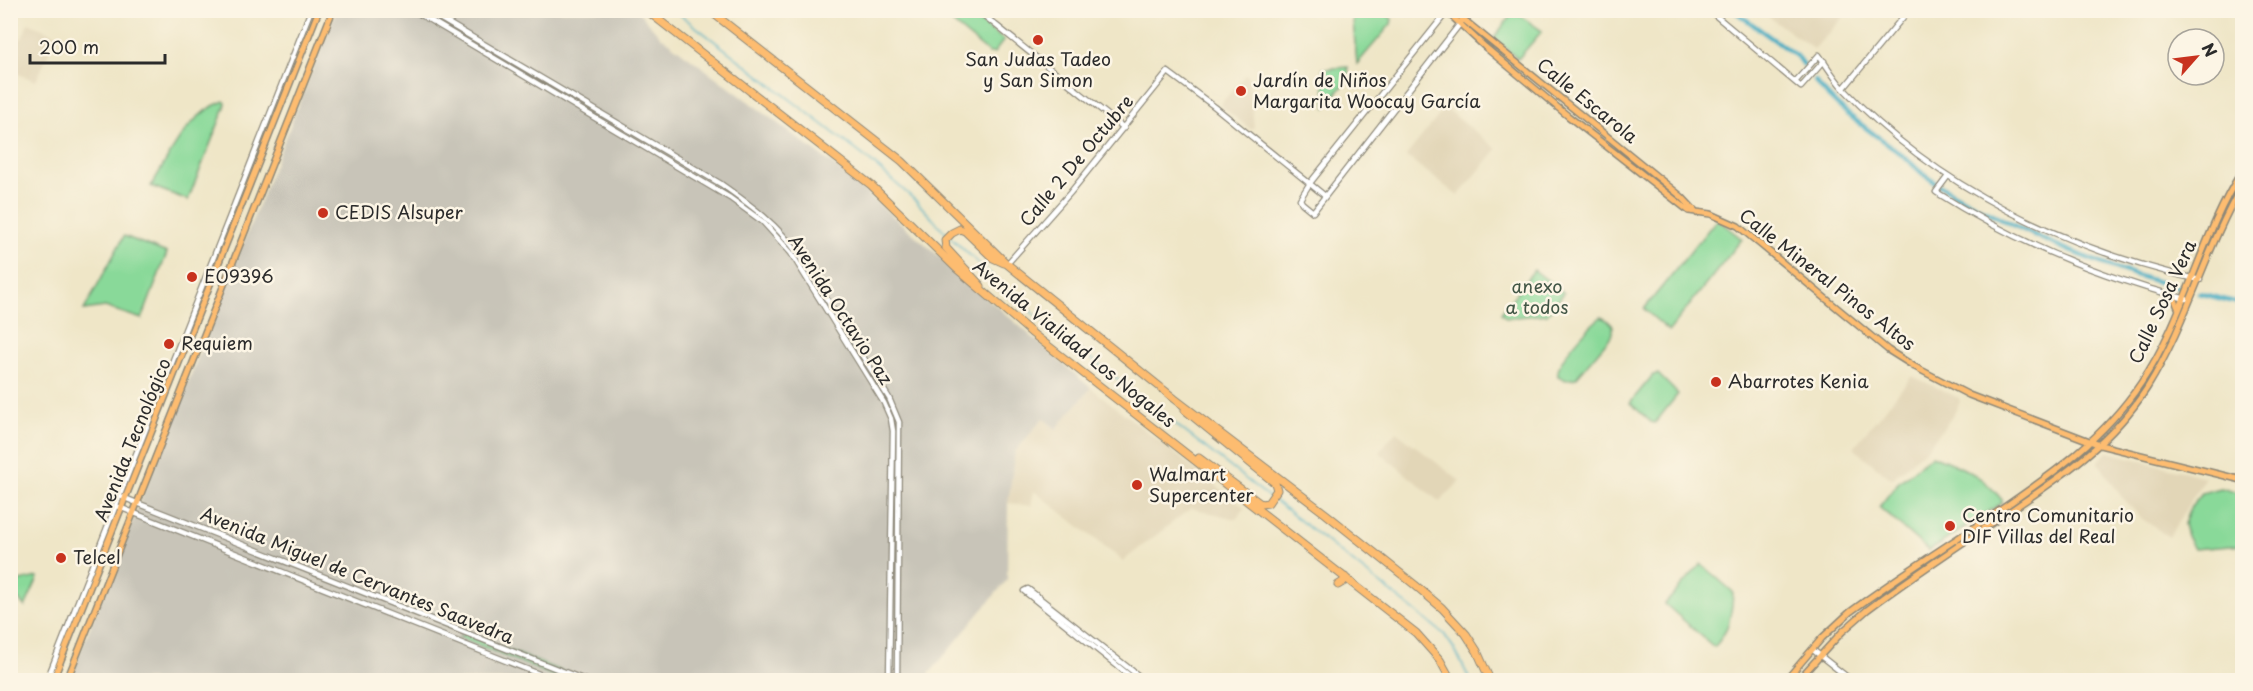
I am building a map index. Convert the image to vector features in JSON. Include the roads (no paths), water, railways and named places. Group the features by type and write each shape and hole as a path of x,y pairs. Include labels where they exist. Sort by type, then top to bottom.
{"highway":[{"name":"Avenida Vialidad Los Nogales","path":"646,10 863,179 990,299 1416,633 1440,660 1451,681"},
{"name":"Avenida Vialidad Los Nogales","path":"709,10 905,163 1007,264 1175,399 1326,514 1442,609 1466,634 1477,651 1490,681"},
{"path":"990,299 973,276 946,248 945,240 957,230 965,231 993,258 1007,264"},
{"path":"1157,431 1188,450 1258,502 1268,503 1277,490 1275,483 1197,422 1175,399"},
{"path":"1338,585 1342,584 1345,577"}],"main road":[{"name":"Avenida Tecnológico","path":"53,681 122,497 218,266 320,10"},
{"name":"Avenida Tecnológico","path":"67,681 333,10"},
{"path":"1461,23 1470,10"},
{"name":"Calle Escarola","path":"1448,11 1691,208"},
{"name":"Calle Sosa Vera","path":"1786,681 1840,622 1863,603 2060,468 2091,442 2139,386 2156,358 2242,171"},
{"path":"1798,681 1842,632 1867,610 2065,474 2100,445 2120,423 2147,388 2172,343 2242,186"},
{"name":"Calle Mineral Pinos Altos","path":"1691,208 1697,213 1724,218 1738,226 1862,331 1915,367 1978,399 2100,445 2242,480"},
{"path":"218,266 230,271"},
{"path":"2173,295 2179,310"}],"street":[{"path":"122,497 311,10"},
{"name":"Avenida Octavio Paz","path":"412,10 730,198 763,222 790,253 884,402 891,418 893,431 889,681"},
{"name":"Avenida Octavio Paz","path":"426,10 721,184 766,217 799,255 889,398 899,422 897,681"},
{"path":"977,10 1124,128"},
{"path":"1709,10 1801,87 1824,61"},
{"path":"1844,88 1909,10"},
{"path":"1448,11 1310,183 1301,196 1301,201 1306,207 1313,212 1461,23"},
{"path":"1795,82 1819,55 1844,88 1884,127 1947,178 2048,230 2137,263 2200,280"},
{"name":"Calle 2 De Octubre","path":"1007,264 1070,193 1166,73 1171,73 1310,183"},
{"path":"1947,178 1937,190 1964,210 2052,254 2136,284 2192,300"},
{"path":"1310,183 1325,196"},
{"name":"Avenida Miguel de Cervantes Saavedra","path":"122,497 585,681"},
{"path":"47,681 119,507"},
{"name":"Avenida Miguel de Cervantes Saavedra","path":"119,507 554,681"},
{"path":"152,521 156,511"},
{"path":"281,572 285,562"},
{"path":"1135,681 1025,590 1144,681"},
{"path":"1813,650 1851,681"}],"waterway":[{"path":"674,10 869,160 915,200 947,234"},
{"path":"1733,10 1799,58 1804,65"},
{"path":"1815,81 1853,118 1949,191 2057,246 2132,274 2184,289"},
{"path":"950,237 1034,314 1270,498"},
{"path":"2199,293 2242,304"},
{"path":"1274,500 1444,634 1470,680"}],"place":[{"name":"San Judas Tadeo y San Simon","path":"1038,40"},
{"name":"Jardín de Niños Margarita Woocay García","path":"1241,91"},
{"name":"CEDIS Alsuper","path":"323,213"},
{"name":"E09396","path":"192,277"},
{"name":"Requiem","path":"169,344"},
{"name":"Abarrotes Kenia","path":"1716,382"},
{"name":"Walmart Supercenter","path":"1137,485"},
{"name":"Centro Comunitario DIF Villas del Real","path":"1950,526"},
{"name":"Telcel","path":"61,558"}],"park label":[{"name":"anexo a todos","path":"1537,297"}]}
